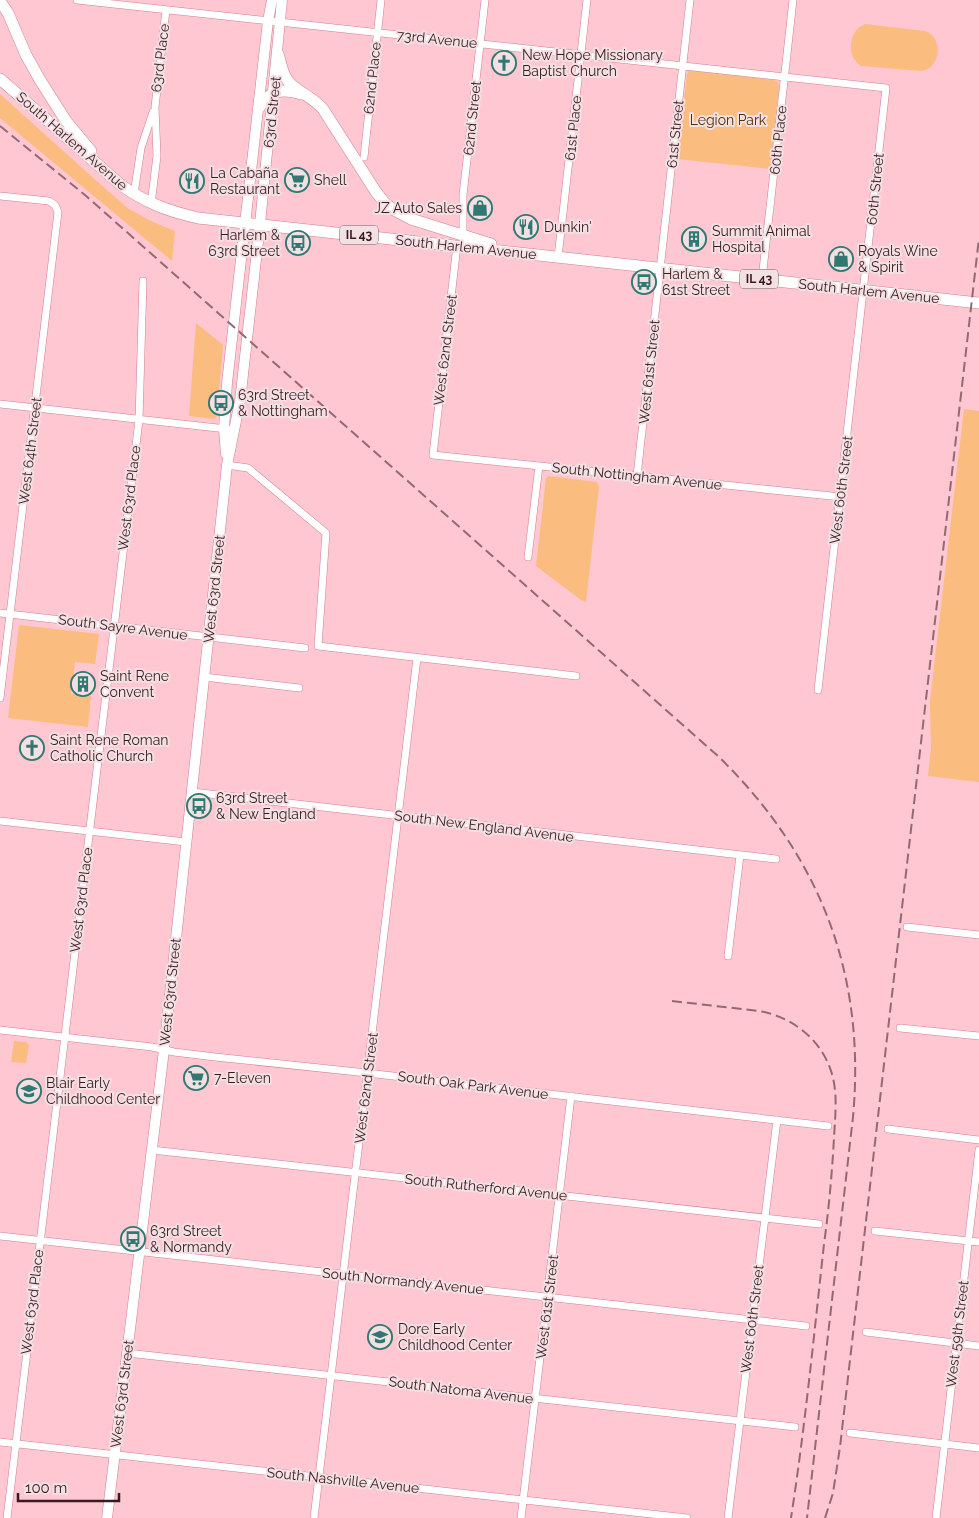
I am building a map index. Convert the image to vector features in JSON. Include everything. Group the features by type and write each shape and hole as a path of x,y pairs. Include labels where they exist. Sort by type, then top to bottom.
{"main road":[{"name":"63rd Street","path":"246,223 268,21 272,0"},
{"name":"63rd Street","path":"260,224 282,0"},
{"path":"0,2 8,13 26,55 51,99 66,121 108,173"},
{"path":"278,54 287,80 310,96 323,109 359,167 384,202 402,215 460,240"},
{"name":"South Harlem Avenue","path":"0,79 134,194 152,204 175,213 198,218 246,223 460,240 514,252 979,303"},
{"path":"259,108 264,99 274,92 282,90 310,96"},
{"name":"West 63rd Street","path":"227,465 224,429 227,383 246,223"},
{"name":"West 63rd Street","path":"107,1518 164,1050 227,465 240,401 260,224"}],"street":[{"name":"73rd Avenue","path":"77,0 886,88"},
{"name":"62nd Place","path":"364,157 381,0"},
{"name":"62nd Street","path":"460,240 463,195 485,0"},
{"name":"61st Place","path":"558,257 587,0"},
{"name":"61st Street","path":"660,268 690,0"},
{"name":"60th Place","path":"762,279 793,0"},
{"name":"63rd Place","path":"152,204 157,156 155,107 166,10"},
{"name":"60th Street","path":"864,290 886,88"},
{"name":"63rd Place","path":"134,194 141,148 155,107"},
{"name":"West 64th Street","path":"0,196 53,202 58,212 0,698"},
{"name":"West 62nd Street","path":"433,455 460,240"},
{"name":"West 61st Street","path":"637,476 660,268"},
{"name":"West 63rd Place","path":"6,1518 139,420 143,281"},
{"name":"West 60th Street","path":"818,690 864,290"},
{"path":"0,404 235,430"},
{"name":"South Nottingham Avenue","path":"433,455 840,497"},
{"path":"227,465 248,468 326,533 318,646 576,676"},
{"path":"528,557 538,466"},
{"name":"South Sayre Avenue","path":"0,612 305,648"},
{"name":"West 62nd Street","path":"314,1518 418,658"},
{"path":"204,677 299,688"},
{"name":"South New England Avenue","path":"192,792 776,859"},
{"path":"0,822 186,842"},
{"path":"728,956 740,855"},
{"path":"907,927 979,935"},
{"path":"900,1028 979,1036"},
{"name":"South Oak Park Avenue","path":"0,1030 152,1046 164,1050 215,1057 828,1126"},
{"name":"West 61st Street","path":"521,1518 572,1096"},
{"name":"West 60th Street","path":"728,1518 777,1120"},
{"path":"888,1129 979,1140"},
{"name":"South Rutherford Avenue","path":"152,1150 820,1224"},
{"name":"West 59th Street","path":"936,1518 979,1150"},
{"path":"875,1231 979,1242"},
{"name":"South Normandy Avenue","path":"0,1236 806,1326"},
{"path":"866,1332 979,1346"},
{"name":"South Natoma Avenue","path":"127,1353 795,1427"},
{"path":"850,1433 979,1448"},
{"name":"South Nashville Avenue","path":"0,1442 524,1500 625,1514 687,1518"}],"green space":[{"path":"865,24 925,31 931,34 935,40 938,53 933,65 921,71 861,66 853,56 851,44 855,32"},
{"name":"Legion Park","path":"689,71 778,82 770,169 677,159 687,74"},
{"path":"0,94 129,209 175,231 172,261 0,118"},
{"path":"196,323 223,345 217,416 214,419 189,416"},
{"path":"964,409 979,411 979,782 928,776 931,749 930,701"},
{"path":"548,476 597,482 599,487 586,602 536,566 546,478"},
{"path":"19,625 99,634 95,664 75,662 71,694 91,696 88,727 8,718"},
{"path":"14,1041 26,1042 29,1045 26,1063 11,1062"}],"railway":[{"path":"0,126 85,195 719,757 755,795 785,835 810,877 829,921 843,967 852,1015 855,1065 853,1117 807,1518"},
{"path":"825,1518 833,1493 840,1447 979,238"},
{"path":"672,1001 759,1011 783,1019 804,1032 813,1041 827,1062 834,1082 836,1098 829,1204 805,1415 791,1518"}],"place":[{"name":"New Hope Missionary Baptist Church","path":"504,63"},
{"name":"Shell","path":"297,180"},
{"name":"La Cabaña Restaurant","path":"192,181"},
{"name":"JZ Auto Sales","path":"480,208"},
{"name":"Dunkin'","path":"526,227"},
{"name":"Summit Animal Hospital","path":"694,239"},
{"name":"Harlem & 63rd Street","path":"298,243"},
{"name":"Royals Wine & Spirit","path":"841,259"},
{"name":"Harlem & 61st Street","path":"644,282"},
{"name":"63rd Street & Nottingham","path":"221,403"},
{"name":"Saint Rene Convent","path":"83,684"},
{"name":"Saint Rene Roman Catholic Church","path":"32,748"},
{"name":"63rd Street & New England","path":"199,806"},
{"name":"7-Eleven","path":"196,1078"},
{"name":"Blair Early Childhood Center","path":"29,1091"},
{"name":"63rd Street & Normandy","path":"133,1239"},
{"name":"Dore Early Childhood Center","path":"380,1337"}]}
